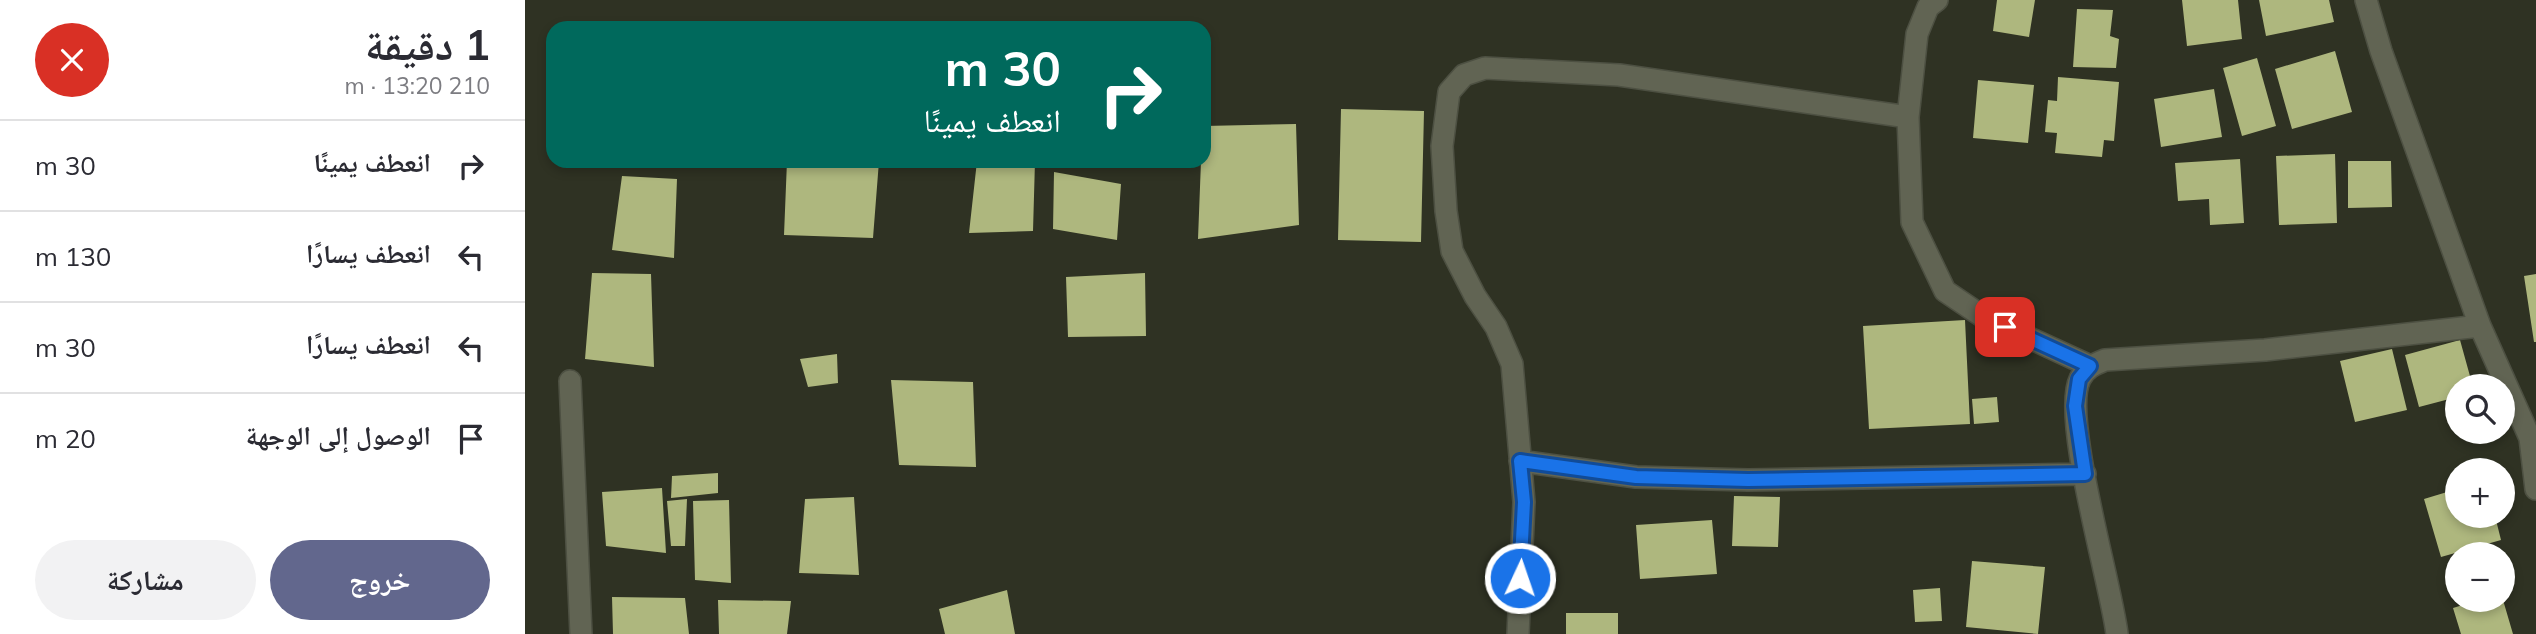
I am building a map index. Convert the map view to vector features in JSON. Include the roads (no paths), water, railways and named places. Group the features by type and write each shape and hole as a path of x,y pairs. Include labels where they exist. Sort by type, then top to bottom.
{"street":[{"path":"1937,0 1928,8 1917,34 1908,117 1912,222 1945,290 1982,316 2090,366"},
{"path":"2367,0 2381,51 2480,326 2533,439 2536,489"},
{"path":"1518,634 1524,502 1512,363 1496,327 1475,296 1452,251 1442,146 1448,92 1464,75 1485,68 1619,75 1908,117"},
{"path":"2117,634 2085,474 2075,406 2079,379 2090,366 2105,360 2265,350 2480,326"},
{"path":"570,381 581,634"},
{"path":"1520,461 1636,477 1723,480 2085,474"}]}
